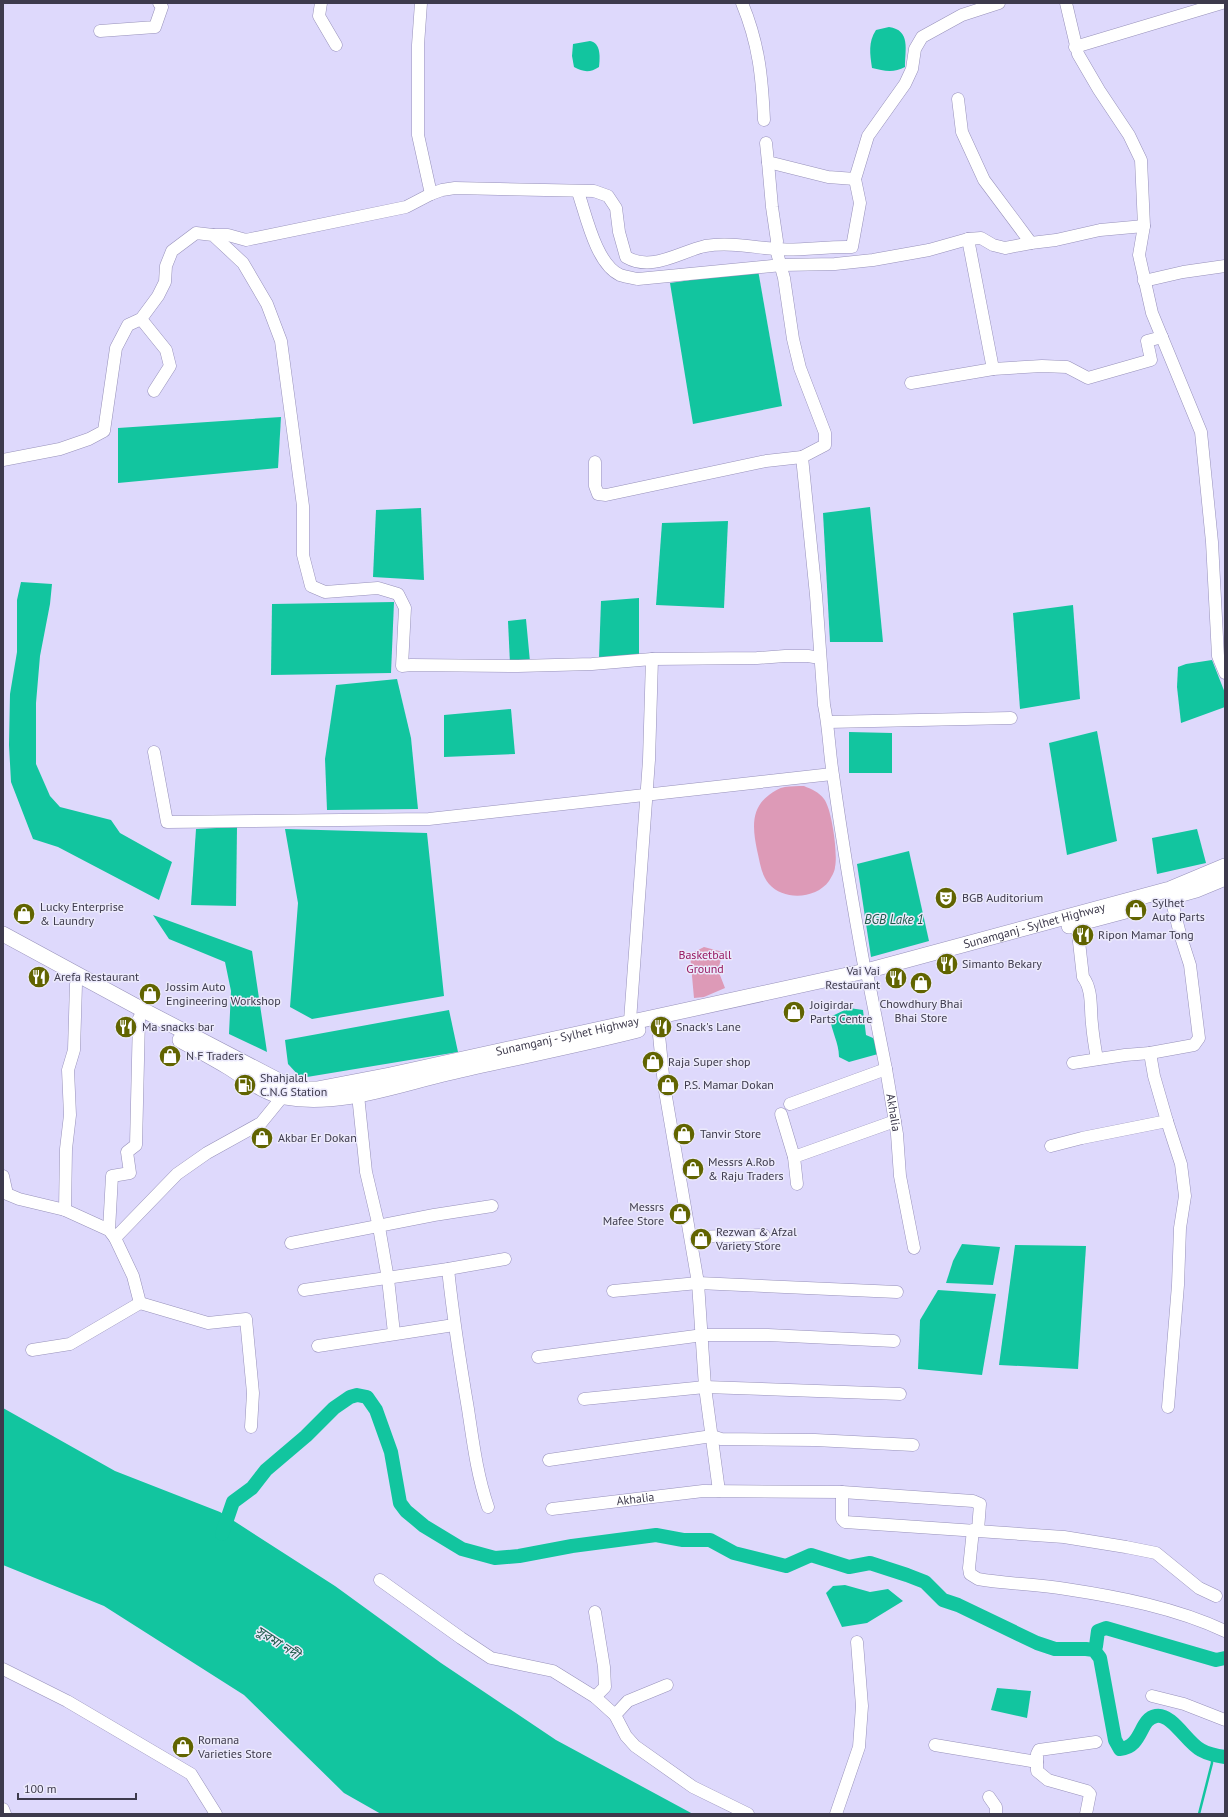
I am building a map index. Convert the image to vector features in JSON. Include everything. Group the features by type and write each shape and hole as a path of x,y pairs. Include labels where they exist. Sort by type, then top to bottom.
{"main road":[{"name":"Sunamganj - Sylhet Highway","path":"3,934 143,1010 287,1085 302,1089 317,1089 390,1075 630,1022 867,975 1170,889 1225,866"},
{"name":"Sunamganj - Sylhet Highway","path":"3,946 228,1067 259,1087 283,1096 325,1098 358,1095 449,1073 579,1045 658,1024 1077,924 1171,898 1225,878"}],"street":[{"path":"100,31 155,27 162,7 159,3"},
{"path":"321,3 319,16 336,45"},
{"path":"421,3 418,45 418,135 431,194"},
{"path":"742,3 757,47 762,77 764,120"},
{"path":"969,3 981,8"},
{"path":"3,460 60,449 89,439 104,431 116,348 128,325 141,319 158,296 165,282 166,266 172,251 196,233 228,235 246,240 406,207 431,194 442,190 455,188 594,192 608,196 616,208 619,232 626,257 634,262 661,261 704,247 719,244 776,249 852,247 860,203 855,179 868,136 905,84 912,69 915,49 922,37 962,15 999,3"},
{"path":"1066,3 1075,47 1078,54 1098,90 1129,135 1140,160 1144,226 1139,255 1152,313 1201,432 1212,542 1218,656 1225,673"},
{"path":"1075,47 1222,3"},
{"path":"958,99 962,132 984,180 1031,242"},
{"path":"595,462 595,486 598,494 606,495 766,461 802,456 825,445 825,433 800,368 793,339 782,265 776,249 777,241 766,143"},
{"path":"768,162 828,177 855,179"},
{"path":"578,192 591,232 604,262 619,274 638,280 782,265 835,264 874,260 929,250 968,238 981,238 993,245 1005,248 1031,242 1056,240 1100,230 1144,226"},
{"path":"213,235 243,263 267,304 281,341 302,506 304,555 311,586 325,592 378,588 398,594 406,608 402,666 518,666 592,664 652,659 757,658 785,656 808,656 820,658"},
{"path":"968,238 993,369"},
{"path":"1144,281 1183,272 1225,266"},
{"path":"141,319 166,350 170,366 154,391"},
{"path":"912,382 993,369 1042,366 1067,367 1088,378 1150,360 1147,341 1162,337"},
{"name":"Akhalia","path":"802,456 816,595 824,705 828,722 832,774 850,894 886,1069 895,1121 900,1176 914,1248"},
{"path":"630,1022 647,793 652,659"},
{"path":"828,722 1011,718"},
{"path":"154,752 167,822 429,819 647,793 832,774"},
{"path":"1073,1062 1139,1053 1150,1053 1194,1045 1199,1038 1190,966 1171,898"},
{"path":"1077,924 1083,977 1088,984 1090,992 1092,1023 1097,1059"},
{"path":"65,1210 66,1149 70,1115 68,1070 74,1050 76,984"},
{"path":"139,1018 136,1145 127,1152 130,1173 112,1176 112,1234 133,1276 140,1303"},
{"path":"658,1024 664,1085 698,1283 703,1335 705,1387 719,1491"},
{"path":"1150,1053 1154,1076 1181,1164 1185,1196 1180,1228 1178,1285 1168,1407"},
{"path":"790,1104 886,1069"},
{"path":"358,1095 366,1172 379,1227 388,1279 394,1333"},
{"path":"112,1234 176,1174 207,1153 261,1123 283,1096"},
{"path":"781,1114 794,1157 798,1184"},
{"path":"1051,1146 1167,1120"},
{"path":"794,1157 895,1121"},
{"path":"3,1176 7,1194 19,1199 65,1210 112,1234"},
{"path":"291,1243 379,1227 434,1215 492,1206"},
{"path":"691,1237 764,1235"},
{"path":"304,1290 388,1279 506,1259"},
{"path":"448,1269 454,1325 480,1484 488,1507"},
{"path":"612,1292 698,1283 897,1292"},
{"path":"32,1350 70,1344 140,1303 208,1324 246,1319 253,1393 251,1427"},
{"path":"318,1346 394,1333 454,1325"},
{"path":"538,1357 703,1335 894,1341"},
{"path":"584,1399 705,1387 900,1394"},
{"path":"548,1460 712,1436 721,1438 815,1440 913,1445"},
{"name":"Akhalia","path":"552,1509 703,1491 842,1492 973,1501 980,1504 975,1530"},
{"path":"842,1492 842,1519 845,1522 1064,1537 1126,1546 1156,1553 1199,1588 1216,1596"},
{"path":"975,1530 969,1568 970,1574 978,1579 1066,1589 1121,1599 1192,1618 1225,1631"},
{"path":"380,1580 491,1658 553,1671 594,1697 615,1716 626,1736 635,1746 693,1787 748,1814"},
{"path":"594,1697 605,1687 604,1667 595,1612"},
{"path":"836,1814 859,1747 862,1706 857,1642"},
{"path":"3,1669 67,1701 192,1774 216,1814"},
{"path":"615,1716 628,1701 667,1685"},
{"path":"1152,1696 1184,1704 1225,1720"},
{"path":"1086,1814 1090,1794 1087,1791 1048,1780 1037,1771 1037,1762 1039,1750 1096,1742"},
{"path":"935,1745 1037,1762"},
{"path":"989,1797 996,1807 996,1814"},
{"path":"3,1809 5,1814"}],"green space":[{"path":"804,786 820,794 827,804 834,832 836,861 833,874 823,887 800,896 783,893 775,889 764,877 756,842 754,820 763,801 773,792 785,787"},
{"name":"Basketball Ground","path":"704,947 723,952 718,970 725,988 704,997 694,998 690,954"}],"water":[{"path":"889,27 901,32 904,36 906,48 905,67 889,71 872,68 870,48 873,35 876,30"},
{"path":"590,41 594,42 598,47 599,67 593,70 580,70 574,67 572,56 573,44"},
{"path":"758,270 782,406 693,424 670,283"},
{"path":"281,417 278,468 118,483 118,428"},
{"path":"870,507 883,642 830,642 823,513"},
{"path":"421,508 424,580 373,577 376,510"},
{"path":"728,521 724,608 656,605 662,523"},
{"path":"21,582 52,584 50,604 40,656 36,703 36,764 50,796 60,807 111,820 120,833 172,862 159,900 58,847 33,839 11,782 9,745 10,694 17,652 17,600"},
{"path":"639,598 639,658 599,658 601,601"},
{"path":"394,602 391,673 271,675 272,604"},
{"path":"1073,605 1080,699 1020,709 1013,613"},
{"path":"526,619 530,662 510,664 508,621"},
{"path":"1212,660 1225,693 1225,707 1181,723 1177,687 1178,667 1186,664"},
{"path":"397,679 411,738 418,809 327,810 325,759 336,685"},
{"path":"511,709 515,754 444,757 444,715"},
{"path":"1097,731 1117,841 1067,855 1049,743"},
{"path":"849,732 892,733 892,773 849,773"},
{"path":"237,827 236,906 191,905 196,829"},
{"path":"285,829 427,833 444,996 312,1019 290,1007 298,903"},
{"path":"1197,829 1206,863 1157,874 1152,838"},
{"name":"BGB Lake 1","path":"909,851 929,941 871,957 857,864"},
{"path":"153,915 252,951 267,1052 229,1034 231,991 225,962 169,939"},
{"path":"849,1008 863,1010 866,1035 873,1038 877,1046 878,1054 849,1062 839,1057 838,1046 830,1017"},
{"path":"449,1010 458,1052 301,1078 288,1064 285,1040"},
{"path":"962,1244 1000,1247 993,1285 946,1283 953,1261"},
{"path":"1015,1245 1086,1246 1078,1369 999,1365"},
{"path":"938,1290 996,1294 982,1375 918,1369 920,1320"},
{"name":"সুরমা নদী","path":"3,1408 115,1471 220,1512 335,1586 441,1663 556,1740 693,1814 381,1814 344,1793 244,1695 104,1606 3,1565"},
{"path":"845,1585 870,1592 888,1589 903,1601 867,1623 842,1627 826,1593 833,1586"},
{"path":"997,1688 1031,1691 1027,1718 991,1710"}],"waterway":[{"path":"222,1534 233,1502 252,1488 266,1470 306,1436 334,1408 350,1397 357,1395 367,1397 376,1410 391,1452 400,1503 406,1511 424,1526 462,1549 495,1558 519,1556 572,1546 656,1535 683,1540 710,1540 734,1553 786,1566 811,1555 849,1567 870,1563 925,1582 943,1600 958,1605 1037,1643 1055,1649 1094,1650 1100,1658 1115,1740 1120,1749 1133,1743 1146,1722 1151,1718 1162,1716 1174,1724 1201,1750 1210,1754 1225,1757"},
{"path":"1094,1650 1098,1631 1106,1628 1216,1660 1225,1658"},
{"path":"1199,1814 1212,1763 1212,1754"}],"place":[{"name":"BGB Auditorium","path":"946,898"},
{"name":"Sylhet Auto Parts","path":"1136,910"},
{"name":"Lucky Enterprise & Laundry","path":"24,914"},
{"name":"Ripon Mamar Tong","path":"1083,935"},
{"name":"Simanto Bekary","path":"947,964"},
{"name":"Arefa Restaurant","path":"39,977"},
{"name":"Vai Vai Restaurant","path":"896,978"},
{"name":"Chowdhury Bhai Bhai Store","path":"921,983"},
{"name":"Jossim Auto Engineering Workshop","path":"150,994"},
{"name":"Joigirdar Parts Centre","path":"794,1012"},
{"name":"Ma snacks bar","path":"126,1027"},
{"name":"Snack's Lane","path":"661,1027"},
{"name":"N F Traders","path":"170,1056"},
{"name":"Raja Super shop","path":"653,1062"},
{"name":"Shahjalal C.N.G Station","path":"245,1085"},
{"name":"P.S. Mamar Dokan","path":"668,1085"},
{"name":"Tanvir Store","path":"684,1134"},
{"name":"Akbar Er Dokan","path":"262,1138"},
{"name":"Messrs A.Rob & Raju Traders","path":"693,1169"},
{"name":"Messrs Mafee Store","path":"680,1214"},
{"name":"Rezwan & Afzal Variety Store","path":"701,1239"},
{"name":"Romana Varieties Store","path":"183,1747"}]}
